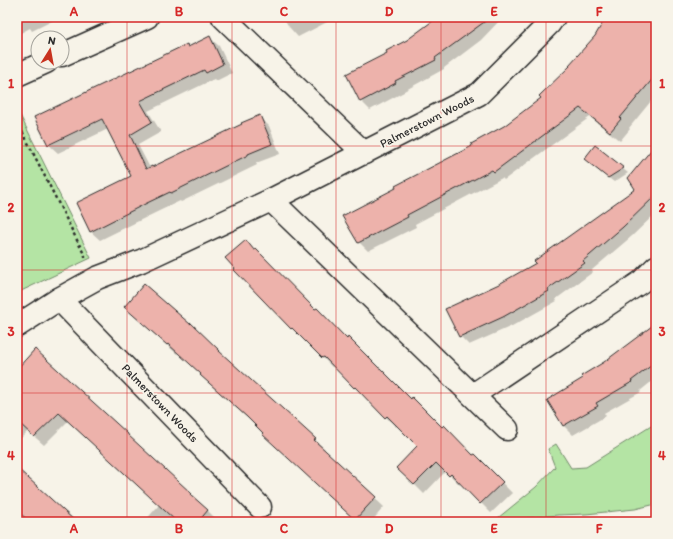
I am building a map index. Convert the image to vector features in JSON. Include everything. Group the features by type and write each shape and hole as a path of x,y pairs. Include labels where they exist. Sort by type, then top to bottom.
{"street":[{"path":"70,51 147,17"},
{"path":"223,17 364,153"},
{"name":"Palmerstown Woods","path":"17,326 97,278 141,261 271,200 479,94 549,24 554,17"},
{"path":"17,75 30,69"},
{"path":"271,200 507,428"},
{"path":"473,395 641,282 656,267"},
{"name":"Palmerstown Woods","path":"60,299 260,507"}],"path":[{"path":"17,121 89,263"}],"green space":[{"path":"17,109 91,258 19,292 17,288"},
{"path":"656,423 656,504 635,509 493,522 536,487 555,467 548,449 556,444 571,468 586,467"}],"building":[{"path":"438,17 491,17 435,58 436,60 395,81 396,83 360,102 346,74 387,53 386,51 407,40"},
{"path":"606,17 656,17 656,75 610,132 580,108 494,172 492,170 358,243 342,216 396,188 395,186 472,146 471,144 504,126 541,98 539,96 570,66 569,65 595,36"},
{"path":"210,36 223,64 206,73 204,70 140,101 152,122 130,135 146,169 260,115 272,144 248,154 90,232 76,203 131,176 102,119 48,145 34,117 187,44 188,47"},
{"path":"656,144 656,195 623,227 583,261 585,263 548,289 549,291 503,317 459,337 445,309 499,284 536,263 534,261 635,189 628,178"},
{"path":"595,145 624,168 608,178 584,159"},
{"path":"246,240 254,250 256,249 315,309 317,308 347,339 348,337 411,399 412,397 442,427 444,425 473,455 475,454 503,482 480,504 451,474 449,476 436,463 414,485 396,468 417,446 387,416 385,418 324,357 322,358 292,328 291,329 234,270 235,269 225,258"},
{"path":"144,284 190,324 191,323 219,351 316,439 314,440 376,497 355,520 262,434 263,433 247,417 200,375 201,374 124,307"},
{"path":"656,323 656,362 631,381 632,382 596,403 598,406 563,426 547,400 583,378 581,376 604,362"},
{"path":"35,349 208,510 198,522 177,522 59,413 34,437 17,421 17,369"},
{"path":"17,468 76,522 30,522 21,514 17,510"}]}
